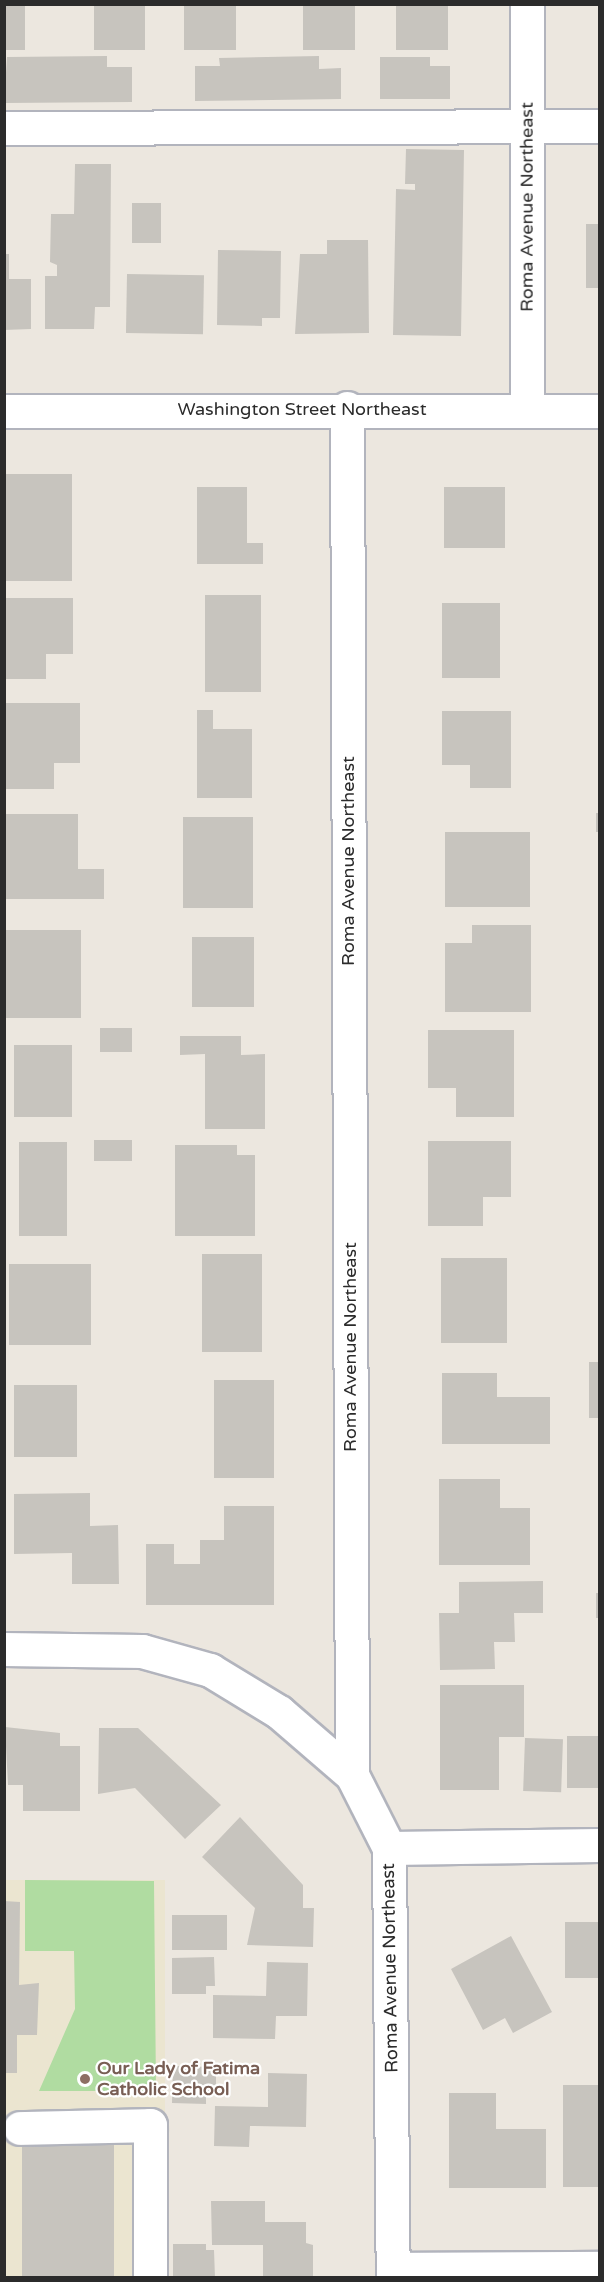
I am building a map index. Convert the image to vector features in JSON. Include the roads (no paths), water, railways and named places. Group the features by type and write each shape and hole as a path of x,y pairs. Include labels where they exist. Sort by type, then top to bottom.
{"street":[{"name":"Roma Avenue Northeast","path":"527,4 527,409"},
{"path":"4,128 600,126"},
{"name":"Roma Avenue Northeast","path":"347,408 352,1775 389,1848 393,2273"},
{"name":"Washington Street Northeast","path":"4,411 347,408 600,411"},
{"path":"4,1648 142,1651 210,1670 279,1712 352,1775"},
{"path":"389,1848 600,1845"},
{"path":"20,2128 150,2125 150,2277"},
{"path":"393,2273 600,2268"}],"place":[{"name":"Our Lady of Fatima Catholic School","path":"85,2079"}]}
